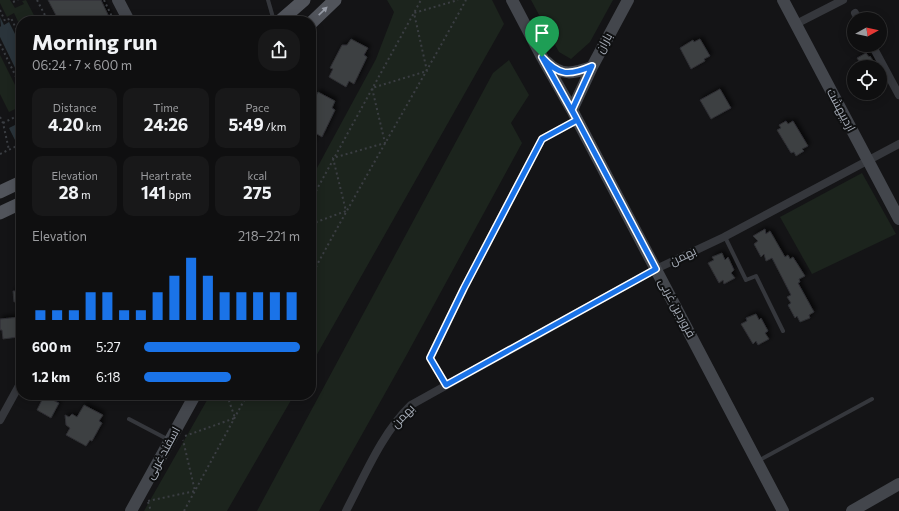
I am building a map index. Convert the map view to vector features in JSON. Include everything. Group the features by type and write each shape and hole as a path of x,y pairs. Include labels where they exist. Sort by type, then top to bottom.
{"main road":[{"path":"286,16 304,0"},
{"path":"316,18 335,0"},
{"path":"0,192 16,184"},
{"path":"0,213 16,205"}],"street":[{"path":"118,0 126,16"},
{"name":"فروردین غربی","path":"512,0 575,115 784,511"},
{"name":"باران","path":"575,115 592,66 628,0"},
{"name":"اردیبهشت","path":"783,0 899,220"},
{"path":"796,24 843,0"},
{"path":"876,52 899,95"},
{"path":"542,57 555,70 562,72 580,71 592,66"},
{"path":"446,385 430,358 464,288 542,139 575,115"},
{"name":"بهمن","path":"346,511 390,429 411,405 656,269 724,237 899,144"},
{"path":"0,420 16,391"},
{"name":"اسفند غربی","path":"131,511 192,400"},
{"path":"852,511 899,484"}],"lane":[{"path":"268,0 273,16"},
{"path":"724,237 746,280 756,276 783,331"},
{"path":"757,461 872,399"},
{"path":"129,419 170,440"}],"path":[{"path":"13,2 17,0 19,5"},
{"path":"37,0 45,16"},
{"path":"104,0 112,16"},
{"path":"316,191 421,0"},
{"path":"414,13 458,0"},
{"path":"316,267 466,0"},
{"path":"0,10 5,21 11,18 16,28"},
{"path":"414,13 427,71"},
{"path":"0,44 16,77"},
{"path":"372,88 427,71"},
{"path":"372,88 385,143"},
{"path":"3,123 16,116"},
{"path":"0,117 3,123 9,150"},
{"path":"334,158 385,143"},
{"path":"0,154 16,146"},
{"path":"334,158 346,211"},
{"path":"316,222 346,211"},
{"path":"229,400 235,418"},
{"path":"184,511 244,400"},
{"path":"195,491 182,437 235,418"},
{"path":"150,511 148,501 195,491"}],"shaded area":[{"path":"0,0 10,0 15,8 24,4 22,1 26,0 34,16 16,16 16,17 14,13 7,17"},
{"path":"387,0 492,0 504,24 316,356 316,170 376,59 394,12"},
{"path":"531,0 613,0 590,42 571,59 559,52"},
{"path":"0,17 4,25 9,22 16,36 16,70 0,37"},
{"path":"0,55 16,87 16,108 9,112 0,94"},
{"path":"509,60 529,95 511,123 522,143 406,356 319,511 257,511 493,73"},
{"path":"16,124 15,140 9,128"},
{"path":"862,173 896,234 812,274 780,217"},
{"path":"207,400 291,400 227,511 144,511"}],"building":[{"path":"48,0 101,0 109,16 56,16"},
{"path":"351,39 368,48 364,55 367,57 354,84 349,81 346,87 329,77 333,69 330,68 342,45 347,45"},
{"path":"700,39 710,56 704,59 705,61 691,69 680,48 693,40 694,42"},
{"path":"866,53 873,60 858,60 857,58"},
{"path":"720,89 731,108 711,119 700,100"},
{"path":"318,92 335,101 332,108 335,110 322,137 317,134 316,136 316,96"},
{"path":"786,121 788,124 793,121 808,146 802,149 804,151 796,156 794,152 791,153 777,130 781,128 779,125"},
{"path":"765,229 766,234 770,231 785,257 788,255 790,259 793,257 805,276 799,279 800,282 798,283 814,312 809,315 810,318 800,322 797,316 795,318 788,305 791,303 787,297 791,295 772,258 766,261 764,254 761,257 754,244 758,241 753,236"},
{"path":"722,253 725,260 728,257 734,270 731,273 735,278 724,284 723,280 719,283 708,263 714,260 712,257"},
{"path":"13,291 16,291 16,302 14,302"},
{"path":"756,314 759,320 761,318 768,331 765,333 769,339 758,345 756,341 753,344 741,324 747,321 746,318"},
{"path":"16,317 16,337 3,339 2,330 0,330 0,319"},
{"path":"42,400 53,400 59,403 51,418 37,410"},
{"path":"84,405 103,415 99,421 102,423 92,441 90,440 86,446 66,435 70,428 66,425 65,415 69,417 72,414 77,417"}],"route":[{"path":"542,57 555,70 562,72 580,71 592,66 572,110 656,269 446,385 430,358 464,288 542,139 577,120 542,57"}]}
